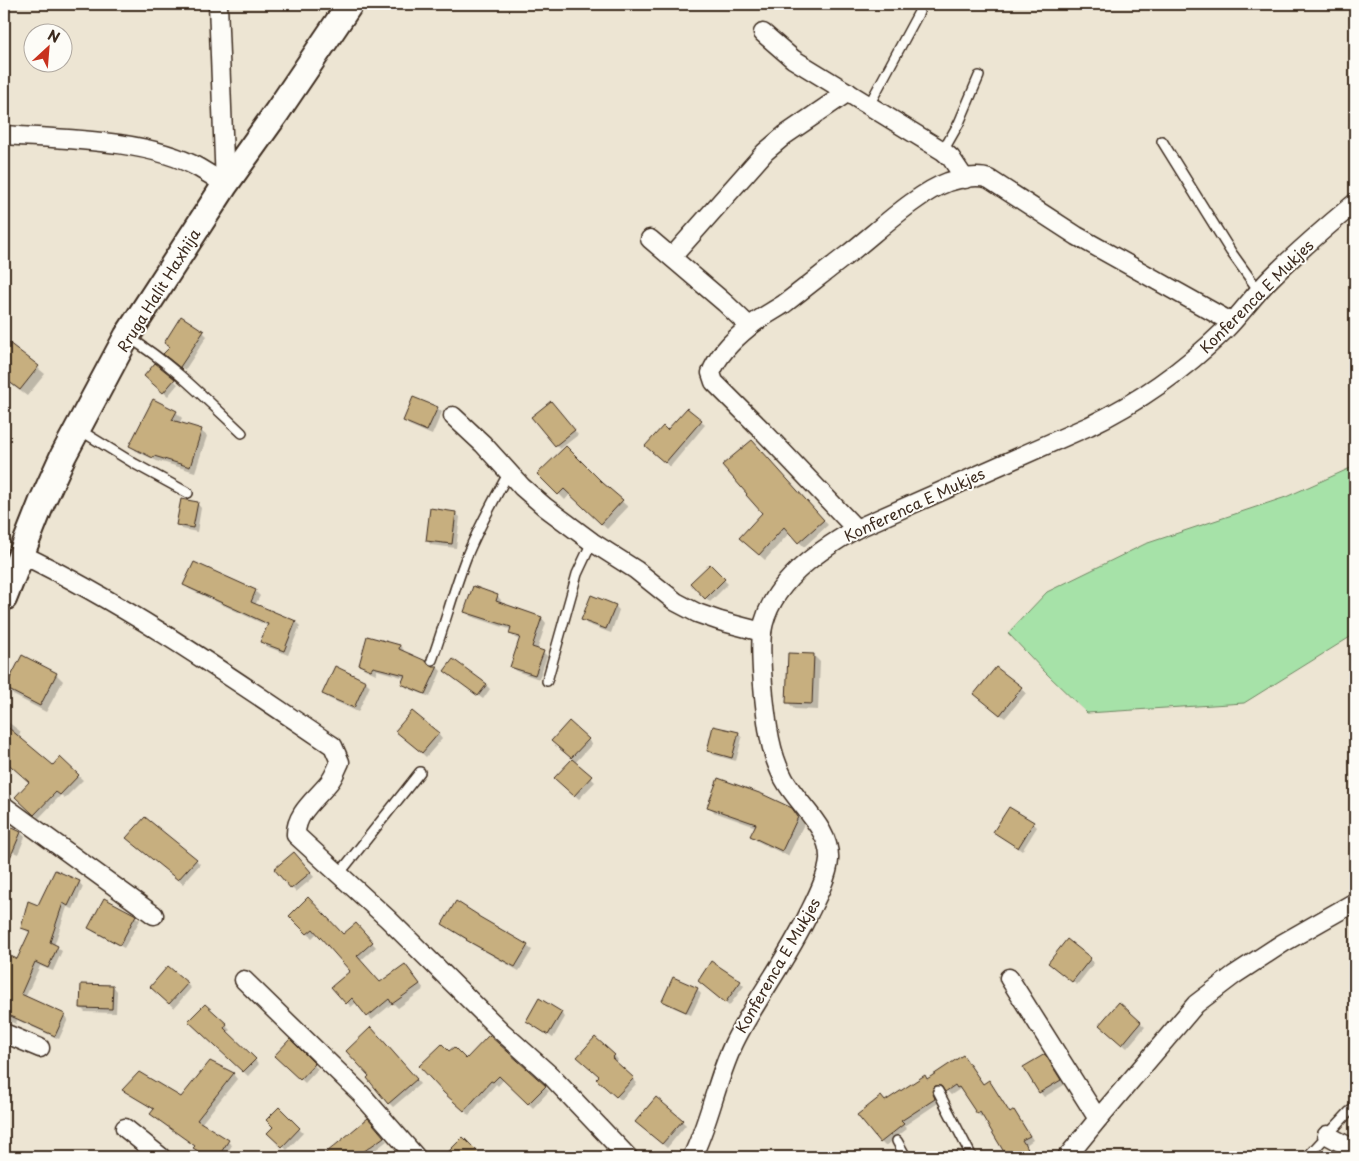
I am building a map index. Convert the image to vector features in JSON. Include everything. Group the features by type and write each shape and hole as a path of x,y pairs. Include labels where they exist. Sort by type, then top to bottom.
{"street":[{"path":"218,4 225,185"},
{"name":"Rruga Halit Haxhija","path":"4,598 46,494 78,428 127,336 225,185 350,4"},
{"path":"764,33 793,59 943,151 951,158 965,179"},
{"path":"672,257 765,152 848,92"},
{"path":"4,136 75,140 140,148 170,156 198,167 225,185"},
{"path":"856,529 807,476 714,382 711,373 722,353 749,326 784,303 931,191 949,182 982,176 999,184 1077,236 1231,322"},
{"name":"Konferenca E Mukjes","path":"692,1157 699,1144 736,1038 804,923 818,895 829,862 828,848 822,833 785,782 776,763 765,704 762,670 762,632 771,604 778,592 824,549 856,529 1108,417 1158,385 1204,348 1292,258 1355,203"},
{"path":"650,239 749,326"},
{"path":"453,416 522,487 545,507 592,542 636,570 676,602 697,613 762,632"},
{"path":"21,554 64,574 111,601 218,669 333,746 340,762 332,779 300,816 296,825 296,835 388,919 501,1031 551,1076 628,1157"},
{"path":"4,806 154,915"},
{"path":"1067,1157 1196,1004 1234,975 1283,943 1355,902"},
{"path":"1009,978 1098,1119"},
{"path":"244,980 361,1094 416,1157"},
{"path":"4,1033 40,1048"},
{"path":"125,1128 161,1157"},
{"path":"1327,1135 1355,1150"}],"lane":[{"path":"870,105 919,12"},
{"path":"943,151 959,122 979,76"},
{"path":"1162,141 1231,252 1259,291"},
{"path":"127,336 154,353 172,368 242,433"},
{"path":"78,428 135,464 188,493"},
{"path":"432,660 466,558 481,524 509,472"},
{"path":"547,681 577,574 592,542"},
{"path":"339,874 420,772"},
{"path":"938,1091 972,1157"},
{"path":"1307,1157 1355,1108"},
{"path":"897,1141 906,1157"}],"green space":[{"path":"1355,466 1355,634 1244,703 1087,713 1008,633 1047,592 1145,544 1286,497"}],"building":[{"path":"181,316 204,331 180,367 183,370 163,354 170,347 164,343"},
{"path":"4,339 39,366 20,390 4,378"},
{"path":"155,363 175,379 163,393 144,376"},
{"path":"413,397 438,407 427,431 403,421"},
{"path":"153,399 177,411 172,420 202,429 190,467 154,456 153,458 129,446"},
{"path":"551,401 575,430 555,446 531,417"},
{"path":"687,408 702,420 665,463 645,446 663,426 667,430"},
{"path":"752,440 824,520 798,543 784,527 759,555 739,538 762,513 722,465"},
{"path":"566,446 623,500 601,524 564,489 558,495 537,474"},
{"path":"181,499 198,502 193,528 176,525"},
{"path":"430,508 456,512 452,544 426,541"},
{"path":"194,562 256,590 251,602 296,621 284,651 260,642 268,624 183,585"},
{"path":"710,564 725,579 705,599 690,583"},
{"path":"473,586 498,595 496,601 542,617 532,647 544,651 535,675 510,667 520,637 509,634 511,627 464,612"},
{"path":"591,595 616,605 606,629 581,620"},
{"path":"367,636 400,645 399,649 426,661 430,666 438,666 425,694 401,684 405,675 373,667 371,670 359,665"},
{"path":"788,653 814,654 812,704 786,703"},
{"path":"22,655 57,673 40,706 5,688"},
{"path":"453,659 487,684 478,696 444,671"},
{"path":"335,666 366,681 354,708 322,694"},
{"path":"996,667 1022,687 1000,715 974,694"},
{"path":"412,711 439,733 422,753 395,731"},
{"path":"569,721 589,739 571,758 551,741"},
{"path":"4,724 53,765 60,757 79,775 60,795 56,792 34,815 15,797 29,782 4,760"},
{"path":"713,726 739,732 732,758 707,751"},
{"path":"572,759 592,776 574,796 554,778"},
{"path":"718,778 762,794 792,808 798,817 782,851 750,836 756,824 707,807"},
{"path":"1009,807 1034,822 1018,848 993,832"},
{"path":"145,817 197,859 178,880 126,838"},
{"path":"4,824 21,832 4,872"},
{"path":"294,852 311,872 291,889 274,869"},
{"path":"55,870 80,881 68,906 63,903 50,942 58,946 48,968 35,962 21,994 65,1014 55,1036 4,1013 4,953 17,959 30,931 21,928 28,901 38,905"},
{"path":"308,897 343,934 356,923 373,942 357,956 380,982 405,964 420,984 392,1004 389,999 367,1017 352,998 346,1004 331,987 350,971 313,929 307,934 289,916"},
{"path":"104,898 136,915 120,945 88,928"},
{"path":"456,901 528,945 515,967 466,940 442,924"},
{"path":"1067,939 1091,958 1072,982 1048,963"},
{"path":"711,961 741,981 725,1003 698,981"},
{"path":"168,966 188,983 169,1004 150,987"},
{"path":"673,977 698,988 686,1012 662,1001"},
{"path":"81,984 113,985 112,1009 80,1008"},
{"path":"539,998 562,1012 548,1035 526,1021"},
{"path":"1119,1002 1141,1022 1122,1045 1099,1025"},
{"path":"205,1004 227,1024 224,1028 256,1059 243,1072 188,1021"},
{"path":"371,1027 417,1079 388,1104 367,1078 369,1076 346,1051"},
{"path":"489,1035 546,1086 528,1104 499,1076 493,1082 491,1081 464,1111 419,1066 442,1044 449,1051 454,1047 466,1059"},
{"path":"595,1037 615,1055 612,1058 634,1078 616,1097 596,1079 599,1076 577,1057"},
{"path":"290,1039 315,1064 300,1080 274,1056"},
{"path":"1045,1054 1061,1080 1039,1093 1023,1067"},
{"path":"963,1055 983,1084 989,1080 1010,1113 1014,1110 1030,1136 1022,1140 1033,1157 1007,1157 980,1112 977,1114 959,1087 957,1088 955,1085 945,1092 941,1086 935,1086 932,1091 935,1099 901,1121 904,1124 880,1143 857,1115 881,1096 885,1101 925,1075 927,1079"},
{"path":"210,1061 234,1073 197,1120 229,1140 218,1157 208,1157 193,1148 195,1146 150,1114 154,1109 122,1090 139,1072 181,1097"},
{"path":"656,1097 683,1120 662,1144 635,1122"},
{"path":"279,1107 300,1128 282,1147 267,1133 273,1127 266,1120"},
{"path":"368,1118 384,1137 356,1157 321,1157"},
{"path":"463,1137 483,1157 443,1157"}]}
